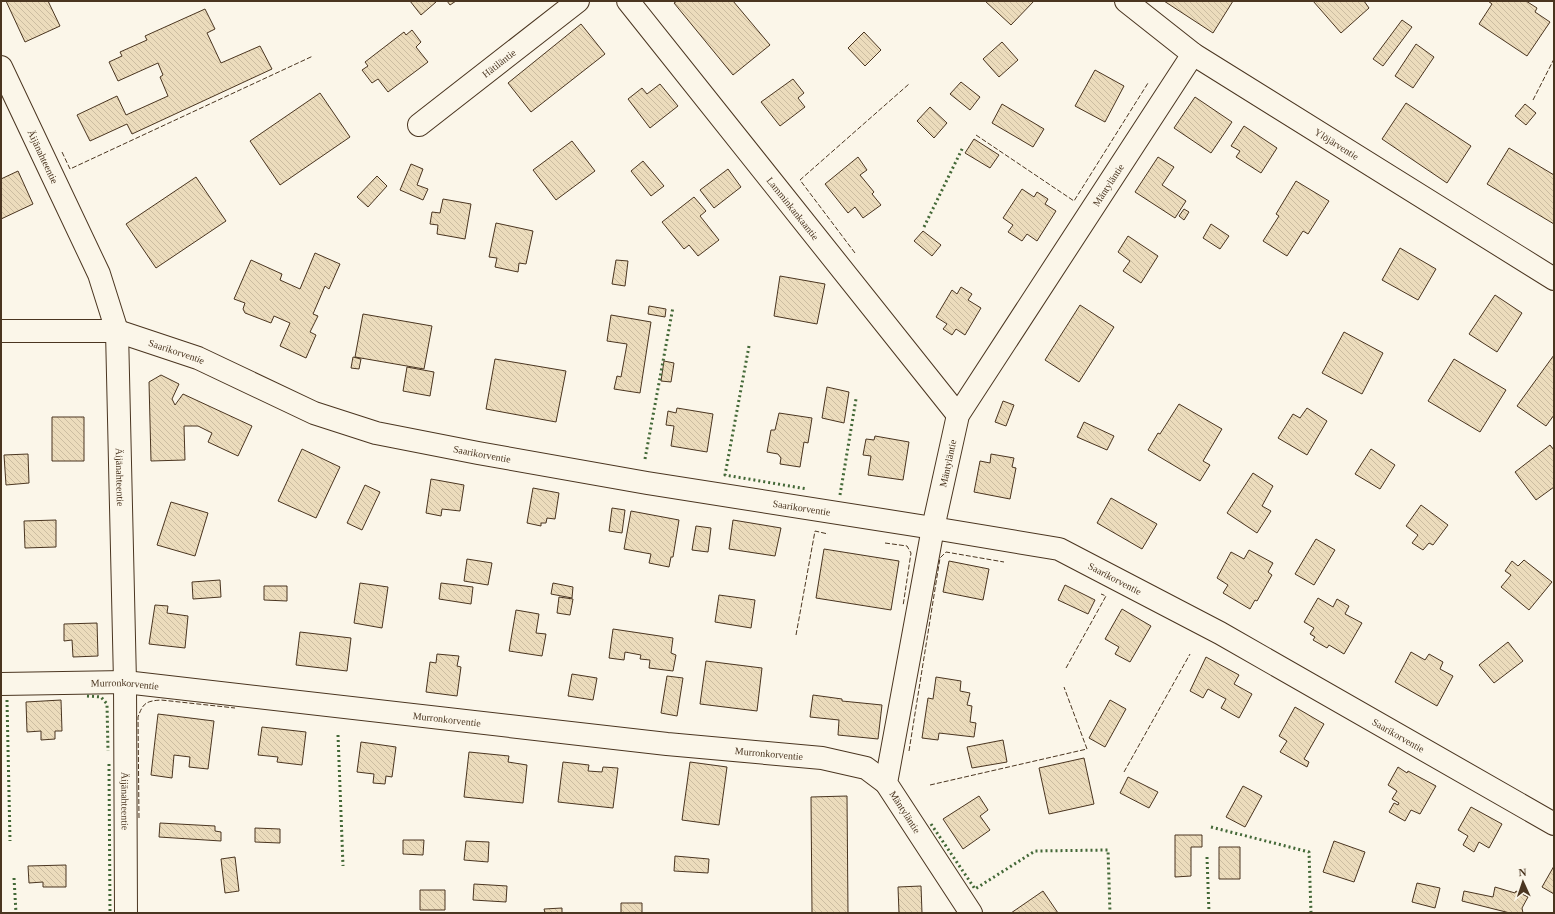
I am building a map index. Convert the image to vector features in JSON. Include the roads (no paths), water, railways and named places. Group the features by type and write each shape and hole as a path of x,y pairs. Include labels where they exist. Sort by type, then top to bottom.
{"street":[{"name":"Hätiläntie","path":"419,126 578,1"},
{"name":"Lamminkankaantie","path":"628,1 958,415"},
{"name":"Ylöjärventie","path":"1126,1 1193,54 1554,279"},
{"name":"Mäntyläntie","path":"971,913 886,783 933,528 958,415 1193,54"},
{"name":"Äijänahteentie","path":"1,67 99,274 117,330 125,682 126,913"},
{"name":"Saarikorventie","path":"1,331 117,330 198,358 314,413 376,433 647,483 1059,549 1220,633 1554,824"},
{"name":"Murronkorventie","path":"1,684 125,682 667,744 822,758 866,768 886,783"}]}
